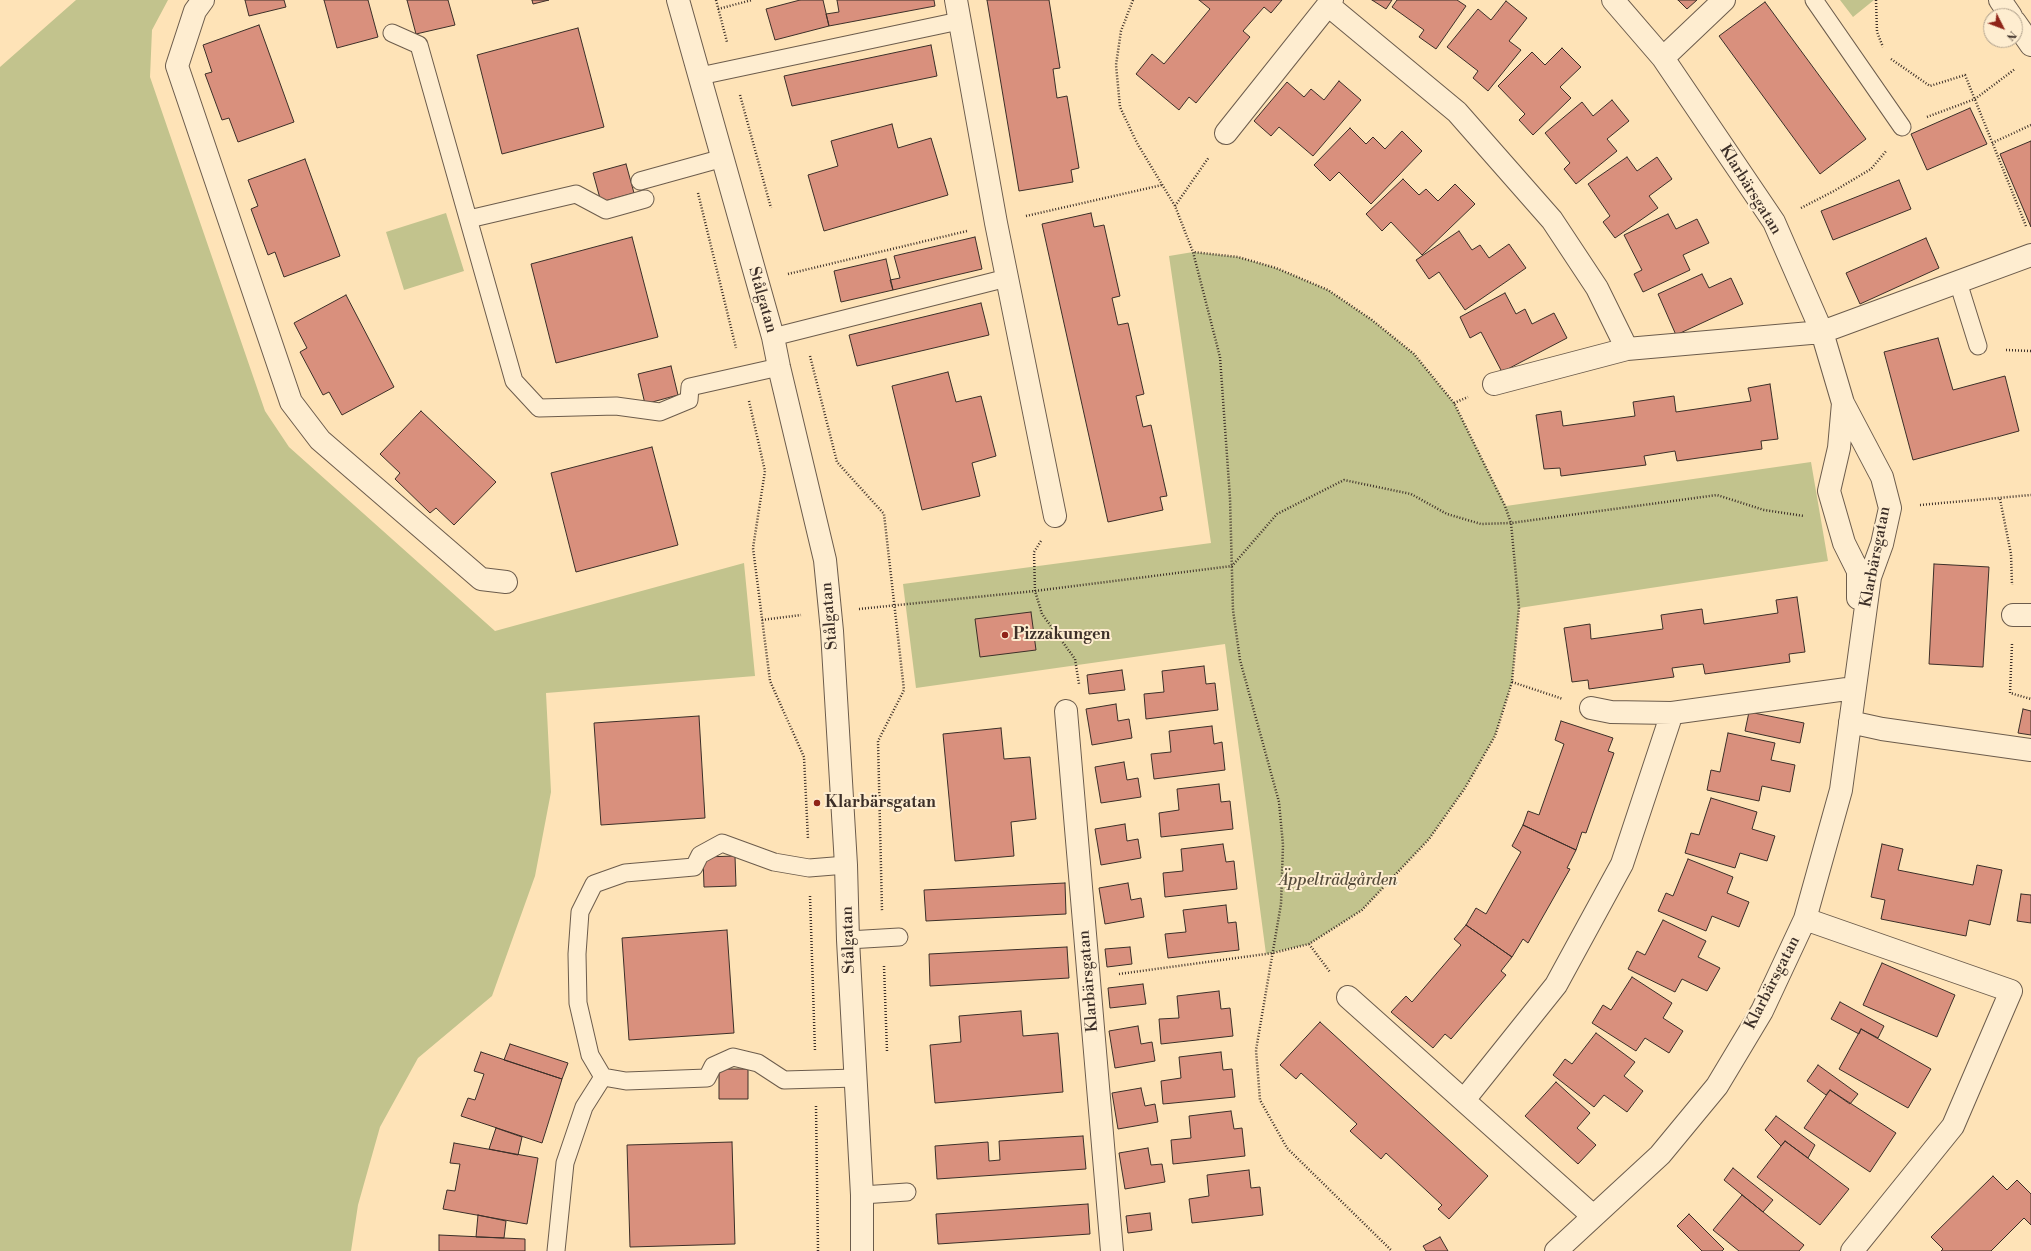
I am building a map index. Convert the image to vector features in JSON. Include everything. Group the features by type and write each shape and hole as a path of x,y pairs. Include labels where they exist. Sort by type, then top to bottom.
{"street":[{"path":"203,0 195,12 177,66 291,402 320,440 481,579 506,582"},
{"name":"Stålgatan","path":"678,0 773,337 778,367 825,560 832,631 846,865 848,940 862,1196 862,1251"},
{"name":"Klarbärsgatan","path":"1556,1251 1660,1155 1717,1086 1762,1011 1805,919 1841,790 1870,577 1882,544 1890,508 1882,477 1843,403 1822,332 1774,222 1663,58 1613,0"},
{"path":"1663,58 1724,0"},
{"path":"1226,133 1330,3 1457,112 1552,220 1597,288 1627,349"},
{"path":"958,10 1007,278 1056,516"},
{"path":"2023,34 2031,45"},
{"path":"1494,384 1627,349 1822,332 2031,255"},
{"name":"Klarbärsgatan","path":"1843,403 1840,448 1829,491 1844,542 1858,571 1860,649"},
{"path":"1591,708 1611,712 1672,713 1854,688"},
{"name":"Klarbärsgatan","path":"1066,711 1112,1251"},
{"path":"1464,1100 1556,985 1622,864 1672,713"},
{"path":"1850,722 1882,729 2031,750"},
{"path":"1805,919 2011,991 1952,1126 1852,1251"},
{"path":"1348,997 1593,1216"}],"lane":[{"path":"1814,0 1902,127"},
{"path":"700,76 958,10"},
{"path":"392,33 419,45 514,381 539,408 616,406 660,412 689,400 690,387 778,367"},
{"path":"640,181 723,158"},
{"path":"468,219 576,194 606,210 645,199"},
{"path":"773,337 1007,278"},
{"path":"1958,282 1978,346"},
{"path":"846,865 809,868 774,862 722,843 700,855 694,867 625,873 594,884 580,912 577,954 578,1003 590,1055 603,1077 626,1081 707,1078 713,1066 732,1056 758,1063 784,1080 856,1078"},
{"path":"848,940 899,937"},
{"path":"556,1251 565,1162 584,1107 603,1077"},
{"path":"862,1196 907,1192"}],"path":[{"path":"718,8 752,0"},
{"path":"1133,0 1121,31 1116,66 1120,107 1137,143 1175,206 1193,252 1220,357 1230,498 1233,610 1240,660 1279,802 1284,845 1282,904 1256,1050 1260,1100 1287,1148 1392,1251"},
{"path":"1876,0 1877,32 1883,50"},
{"path":"1886,56 1930,86 1965,75 2028,232"},
{"path":"1992,143 2031,125"},
{"path":"1175,206 1226,133"},
{"path":"692,167 765,471 753,548 770,681 804,757 816,1079 818,1251"},
{"path":"1089,978 1273,953 1309,944 1362,910 1429,839 1465,788 1495,736 1512,682 1519,608 1511,523 1506,506 1454,403 1414,354 1372,320 1328,290 1268,265 1238,257 1193,252"},
{"path":"893,607 1232,566 1277,514 1344,480 1410,494 1447,514 1481,524 1511,523 1717,495 1764,510 1805,516 1835,515"},
{"path":"1890,508 2031,495"},
{"path":"1056,516 1034,552 1035,591 1042,614 1075,659 1079,688 1066,711"},
{"path":"1512,682 1591,708"},
{"path":"1309,944 1348,997"}],"green space":[{"path":"76,0 168,0 152,30 150,77 265,411 289,447 495,631 744,563 755,676 546,693 551,792 535,876 492,996 418,1058 380,1127 358,1205 351,1251 0,1251 0,67"},
{"path":"1840,0 1874,0 1853,17"},
{"path":"446,213 464,271 404,290 386,232"},
{"name":"Äppelträdgården","path":"1193,252 1238,257 1276,268 1328,290 1372,320 1414,354 1454,403 1506,506 1811,462 1828,561 1519,608 1512,682 1495,736 1465,788 1429,839 1362,910 1309,944 1266,954 1225,644 916,688 903,584 1211,543 1169,256"}],"building":[{"path":"245,0 284,0 286,7 249,16"},
{"path":"324,0 368,0 378,37 337,48"},
{"path":"407,0 448,0 455,25 416,34"},
{"path":"532,0 549,0 533,4"},
{"path":"800,0 823,0 829,26 775,40 766,9"},
{"path":"837,0 934,0 935,6 829,26 826,14 839,12"},
{"path":"987,0 1049,0 1060,68 1053,69 1057,98 1067,96 1079,168 1071,170 1073,182 1019,191"},
{"path":"1199,0 1282,0 1271,13 1264,7 1243,31 1250,37 1196,103 1189,97 1179,110 1136,74 1152,54 1164,64 1210,9"},
{"path":"1372,0 1392,0 1386,9"},
{"path":"1397,0 1457,0 1466,6 1436,49 1419,37 1424,30 1392,7"},
{"path":"1678,0 1697,0 1687,9"},
{"path":"1506,1 1527,18 1509,41 1521,50 1488,91 1473,78 1478,71 1447,47 1478,9 1491,20"},
{"path":"1765,2 1866,139 1820,174 1719,36"},
{"path":"259,25 294,122 238,142 229,118 222,120 205,74 212,72 203,45"},
{"path":"578,28 604,127 502,154 477,55"},
{"path":"931,45 937,76 792,106 784,76"},
{"path":"1562,48 1581,67 1560,87 1571,98 1533,135 1519,120 1525,114 1498,86 1532,52 1545,65"},
{"path":"1339,81 1361,100 1313,156 1279,127 1271,136 1254,121 1287,82 1304,97 1311,89 1324,100"},
{"path":"1612,100 1629,121 1607,139 1617,151 1576,184 1564,169 1570,163 1545,133 1582,102 1593,116"},
{"path":"1970,108 1987,144 1927,170 1911,134"},
{"path":"892,124 898,148 931,138 948,195 824,231 808,175 838,166 831,141"},
{"path":"1350,128 1366,144 1373,137 1385,149 1402,131 1422,151 1371,204 1339,172 1330,181 1314,165"},
{"path":"2031,141 2031,227 2000,154"},
{"path":"1627,157 1637,171 1657,157 1672,179 1649,196 1658,208 1615,238 1603,222 1610,216 1588,184"},
{"path":"305,159 340,256 284,277 275,252 268,255 251,209 258,206 248,180"},
{"path":"626,164 634,193 601,202 593,173"},
{"path":"1403,179 1419,195 1426,189 1438,201 1455,184 1475,204 1422,255 1391,222 1382,231 1366,214"},
{"path":"1899,180 1911,209 1833,240 1821,211"},
{"path":"1091,213 1094,227 1104,225 1120,296 1112,298 1118,325 1128,323 1144,394 1136,396 1143,427 1151,425 1167,496 1160,497 1163,510 1108,522 1042,224"},
{"path":"1668,214 1676,229 1697,219 1709,243 1683,255 1690,270 1643,292 1634,274 1642,270 1624,235"},
{"path":"1459,231 1472,250 1480,245 1489,258 1509,244 1526,268 1465,310 1439,272 1429,279 1416,260"},
{"path":"632,237 658,337 556,363 531,264"},
{"path":"975,237 982,269 893,290 890,280 900,278 894,256"},
{"path":"1926,238 1939,268 1860,304 1846,273"},
{"path":"886,259 893,290 841,302 834,271"},
{"path":"1702,274 1709,288 1731,278 1743,304 1676,335 1658,294"},
{"path":"1505,293 1516,314 1525,309 1532,324 1554,313 1567,338 1502,372 1481,332 1470,338 1460,317"},
{"path":"346,295 394,387 342,415 329,392 323,395 300,352 307,348 294,323"},
{"path":"981,303 989,335 857,366 849,335"},
{"path":"1938,338 1953,390 2005,376 2019,431 1913,460 1884,352"},
{"path":"671,366 678,395 645,404 638,374"},
{"path":"948,372 956,402 981,396 996,456 972,463 980,496 922,510 892,386"},
{"path":"1770,384 1778,439 1761,441 1762,449 1677,461 1675,451 1644,456 1646,465 1561,476 1560,468 1544,469 1536,415 1561,411 1563,426 1635,416 1633,402 1674,396 1676,412 1751,401 1748,388"},
{"path":"421,411 496,482 454,525 436,508 430,513 395,479 400,473 380,454"},
{"path":"652,447 678,545 576,572 551,473"},
{"path":"1934,564 1989,567 1983,667 1929,664"},
{"path":"1797,597 1805,652 1789,654 1790,662 1705,674 1703,664 1672,668 1674,677 1589,689 1588,680 1572,682 1564,628 1590,624 1591,639 1663,629 1661,615 1702,609 1704,624 1778,613 1776,600"},
{"name":"Pizzakungen","path":"1031,612 1036,650 980,657 975,619"},
{"path":"1204,666 1206,684 1215,683 1218,710 1146,719 1144,694 1164,692 1162,671"},
{"path":"1122,670 1125,690 1089,694 1087,675"},
{"path":"1116,704 1118,721 1129,719 1132,738 1092,745 1086,709"},
{"path":"2023,709 2031,711 2031,735 2018,733"},
{"path":"1749,712 1804,723 1800,743 1745,731"},
{"path":"699,716 705,818 601,825 594,723"},
{"path":"1561,721 1613,738 1608,751 1614,753 1586,833 1582,832 1576,850 1523,825 1528,811 1539,815 1564,744 1555,740"},
{"path":"1212,726 1214,744 1222,742 1225,770 1154,779 1151,754 1171,752 1169,731"},
{"path":"1001,728 1004,759 1030,757 1036,819 1011,822 1014,856 955,861 943,734"},
{"path":"1728,733 1775,743 1771,760 1795,765 1790,792 1762,786 1759,801 1707,790 1711,770 1720,772"},
{"path":"1124,762 1127,780 1138,778 1141,797 1101,803 1095,767"},
{"path":"1219,784 1221,802 1230,801 1233,829 1161,837 1159,813 1179,810 1177,789"},
{"path":"1711,798 1757,812 1752,829 1775,836 1767,861 1740,853 1735,868 1685,853 1691,833 1699,835"},
{"path":"1125,824 1127,841 1138,839 1141,858 1101,865 1095,829"},
{"path":"1523,825 1576,850 1567,868 1570,869 1528,943 1523,939 1512,957 1466,925 1476,908 1486,914 1521,852 1512,846"},
{"path":"1223,844 1226,862 1234,861 1237,889 1165,897 1163,873 1183,871 1181,849"},
{"path":"1882,844 1903,849 1898,870 1973,885 1977,865 2002,870 1990,925 1969,920 1966,936 1881,919 1885,900 1871,897"},
{"path":"735,856 736,886 704,887 703,857"},
{"path":"1688,859 1733,877 1727,893 1749,902 1739,927 1712,916 1706,931 1658,911 1666,893 1673,896"},
{"path":"1065,883 1066,914 926,921 924,890"},
{"path":"1128,883 1131,900 1141,898 1144,917 1105,924 1099,888"},
{"path":"2021,894 2031,895 2031,923 2017,921"},
{"path":"1226,905 1228,923 1236,922 1239,950 1168,958 1165,934 1186,932 1183,910"},
{"path":"1663,920 1706,941 1698,957 1720,968 1707,991 1682,979 1675,992 1628,969 1637,951 1645,955"},
{"path":"1466,925 1512,957 1501,971 1506,975 1451,1039 1445,1034 1433,1048 1391,1012 1406,996 1412,1002 1461,945 1454,939"},
{"path":"727,930 734,1033 629,1040 622,938"},
{"path":"1067,947 1069,978 930,986 929,954"},
{"path":"1130,947 1132,964 1107,967 1105,949"},
{"path":"1882,963 1955,995 1937,1037 1863,1005"},
{"path":"1632,977 1672,1003 1663,1018 1683,1031 1669,1053 1645,1038 1636,1051 1592,1023 1603,1005 1611,1010"},
{"path":"1143,984 1146,1004 1110,1008 1108,988"},
{"path":"1219,991 1221,1009 1230,1008 1233,1036 1161,1044 1159,1019 1179,1018 1177,996"},
{"path":"1840,1002 1884,1026 1878,1038 1861,1029 1859,1034 1831,1019"},
{"path":"1021,1011 1023,1036 1058,1033 1063,1092 935,1103 930,1045 961,1042 959,1016"},
{"path":"1320,1022 1488,1176 1449,1219 1438,1209 1442,1205 1386,1153 1381,1159 1350,1131 1357,1124 1301,1073 1296,1079 1280,1065"},
{"path":"1138,1026 1141,1044 1152,1042 1155,1061 1115,1068 1109,1031"},
{"path":"1861,1029 1931,1069 1908,1108 1839,1069"},
{"path":"1596,1033 1635,1062 1624,1076 1643,1091 1627,1112 1604,1095 1594,1107 1553,1075 1565,1059 1572,1064"},
{"path":"510,1044 568,1063 562,1079 504,1060"},
{"path":"481,1052 562,1079 542,1143 461,1116 468,1098 475,1100 484,1074 474,1071"},
{"path":"1221,1052 1223,1070 1232,1069 1235,1097 1163,1104 1161,1081 1181,1078 1179,1057"},
{"path":"1818,1065 1858,1094 1850,1104 1830,1090 1826,1095 1807,1081"},
{"path":"719,1069 748,1069 748,1099 719,1099"},
{"path":"1556,1082 1590,1113 1577,1128 1596,1145 1578,1164 1525,1116"},
{"path":"1141,1088 1145,1106 1155,1104 1158,1122 1118,1129 1112,1093"},
{"path":"1830,1090 1896,1133 1870,1172 1804,1128"},
{"path":"1231,1111 1234,1129 1242,1128 1245,1156 1173,1164 1171,1140 1191,1138 1189,1116"},
{"path":"1776,1116 1815,1145 1808,1158 1785,1141 1781,1146 1765,1130"},
{"path":"496,1128 522,1137 518,1155 489,1149"},
{"path":"1083,1136 1086,1169 937,1179 935,1146 988,1142 989,1161 1000,1160 999,1141"},
{"path":"1785,1141 1849,1189 1820,1225 1757,1177"},
{"path":"732,1142 735,1244 630,1247 627,1145"},
{"path":"454,1143 538,1158 527,1224 443,1209 447,1190 455,1191 460,1164 450,1163"},
{"path":"1148,1148 1151,1165 1162,1164 1165,1182 1125,1189 1119,1153"},
{"path":"1733,1168 1773,1200 1763,1212 1724,1180"},
{"path":"1249,1170 1251,1188 1260,1187 1263,1215 1192,1223 1189,1199 1209,1196 1207,1175"},
{"path":"1993,1176 2007,1190 2017,1180 2031,1194 2031,1225 2024,1218 1991,1251 1941,1251 1943,1249 1931,1237"},
{"path":"1742,1195 1804,1245 1799,1251 1739,1251 1713,1230"},
{"path":"1088,1204 1090,1234 938,1244 936,1214"},
{"path":"1150,1213 1152,1230 1128,1233 1126,1216"},
{"path":"1689,1214 1724,1249 1722,1251 1702,1251 1677,1226"},
{"path":"478,1215 506,1221 504,1238 476,1237"},
{"path":"439,1235 525,1239 525,1251 439,1251"},
{"path":"1440,1237 1448,1251 1426,1251 1423,1246"}],"place":[{"name":"Pizzakungen","path":"1005,635"},
{"name":"Klarbärsgatan","path":"817,803"}]}
